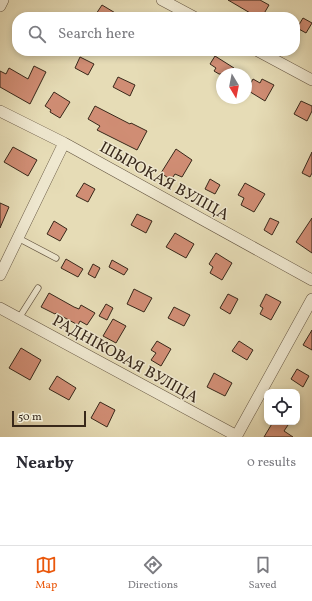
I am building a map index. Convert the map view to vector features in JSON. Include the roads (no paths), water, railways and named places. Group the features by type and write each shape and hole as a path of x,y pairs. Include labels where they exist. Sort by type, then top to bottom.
{"street":[{"path":"0,6 3,0"},
{"path":"162,0 185,12"},
{"path":"267,56 312,80"},
{"name":"ШЫРОКАЯ ВУЛІЦА","path":"0,110 64,143 312,280"},
{"path":"0,274 64,143"},
{"path":"236,437 312,299"},
{"name":"РАДНІКОВАЯ ВУЛІЦА","path":"0,308 236,437"}],"lane":[{"path":"18,238 56,258"},
{"path":"18,318 38,288"}]}
